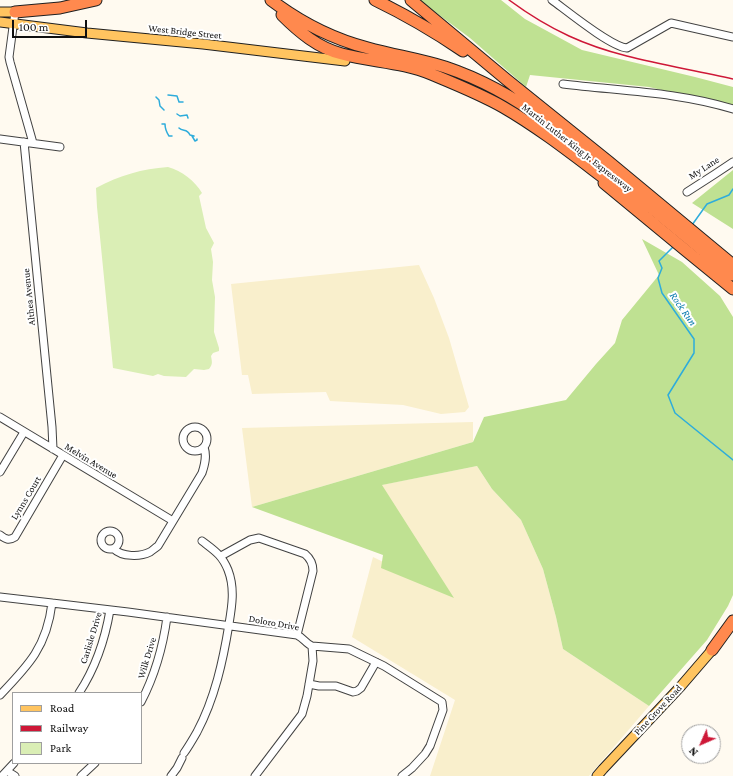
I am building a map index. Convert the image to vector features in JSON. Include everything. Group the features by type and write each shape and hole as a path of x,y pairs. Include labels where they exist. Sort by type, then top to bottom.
{"highway":[{"path":"15,12 60,8 96,0"},
{"path":"268,0 297,28 325,48 342,54 398,64 425,71 507,109 561,146 647,210 677,228"},
{"name":"Martin Luther King Jr. Expressway","path":"271,0 304,22 345,41 369,49 422,60 446,67 470,76 503,92 546,121 677,228"},
{"path":"376,0 428,29 480,64 507,80"},
{"path":"412,0 480,50 677,228 733,275"},
{"name":"Martin Luther King Jr. Expressway","path":"412,0 507,80 603,157 677,228"},
{"path":"345,60 397,68 453,83"},
{"path":"677,228 678,236 733,255"},
{"path":"693,241 733,264"},
{"path":"693,241 705,266 733,296"},
{"path":"705,266 733,289"},
{"path":"721,637 733,617"},
{"name":"Pine Grove Road","path":"712,650 733,621"},
{"name":"Pine Grove Road","path":"712,650 733,626"}],"main road":[{"path":"0,12 15,12"},
{"name":"West Bridge Street","path":"0,22 86,33 345,60"},
{"name":"Pine Grove Road","path":"598,774 681,686 712,650"}],"street":[{"path":"552,0 596,33 622,48 627,48 671,23 733,37"},
{"path":"15,12 9,57 33,143"},
{"path":"563,84 680,96 733,109"},
{"path":"0,139 60,147"},
{"name":"Althea Avenue","path":"24,142 53,449"},
{"name":"My Lane","path":"687,192 733,162"},
{"name":"Melvin Avenue","path":"0,417 173,521"},
{"path":"0,472 24,432"},
{"path":"114,549 120,553 135,556 151,552 158,546 202,473 206,457 204,447"},
{"name":"Lynns Court","path":"0,535 9,540 15,537 63,455"},
{"path":"220,556 250,540 259,538 308,556 313,564 313,571 297,636"},
{"path":"171,776 197,732 214,691 222,662 233,598 229,572 220,556 202,542"},
{"name":"Doloro Drive","path":"0,597 167,617 297,636 312,646 349,649 376,662 442,702 443,710 430,746 412,768 402,776"},
{"path":"0,695 25,669 37,651 46,633 52,604"},
{"name":"Carlisle Drive","path":"80,692 92,672 98,658 110,610"},
{"name":"Wilk Drive","path":"142,700 151,682 160,657 167,617"},
{"path":"255,776 302,714 313,661 312,646"},
{"path":"309,684 319,686 336,686 353,692 357,691 361,688 376,662"},
{"path":"13,764 4,773 15,776"},
{"path":"81,776 94,764"}],"shaded area":[{"path":"419,265 434,298 449,338 469,407 465,412 441,414 403,405 330,401 326,392 252,394 248,375 242,375 231,284"},
{"path":"473,422 473,442 252,507 242,428"},
{"path":"477,466 492,489 521,520 543,569 563,649 649,706 589,776 430,776 455,700 352,637 373,557 451,595 381,485"}],"green space":[{"path":"419,0 501,0 525,19 582,50 733,87 733,107 649,87 530,75 526,87 470,38"},
{"path":"168,167 188,177 196,184 202,193 199,196 206,228 214,243 211,249 213,262 212,280 215,297 214,332 219,351 213,353 211,356 212,363 209,369 194,369 186,377 164,376 158,374 153,376 113,368 97,207 96,188 131,173"},
{"path":"733,170 733,229 692,203"},
{"path":"642,239 682,262 720,296 733,317 733,595 707,640 649,706 563,649 543,569 521,520 492,489 477,466 382,485 454,598 381,568 383,555 252,507 473,442 484,417 566,400 615,343 622,320 659,275"}],"waterway":[{"path":"168,95 177,96 179,102 183,102"},
{"path":"156,97 159,100 160,106 164,110"},
{"path":"177,114 180,116 187,115 188,118"},
{"path":"162,124 165,124 168,135 172,136"},
{"path":"179,128 194,136"},
{"path":"192,136 195,141 197,139"},
{"name":"Rock Run","path":"692,225 707,204 729,195 733,189"},
{"name":"Rock Run","path":"674,246 659,261 662,268 658,278 662,293 694,339 694,353 668,395 675,413 733,460"}],"railway":[{"path":"509,0 545,24 589,44 629,57 733,79"}]}
